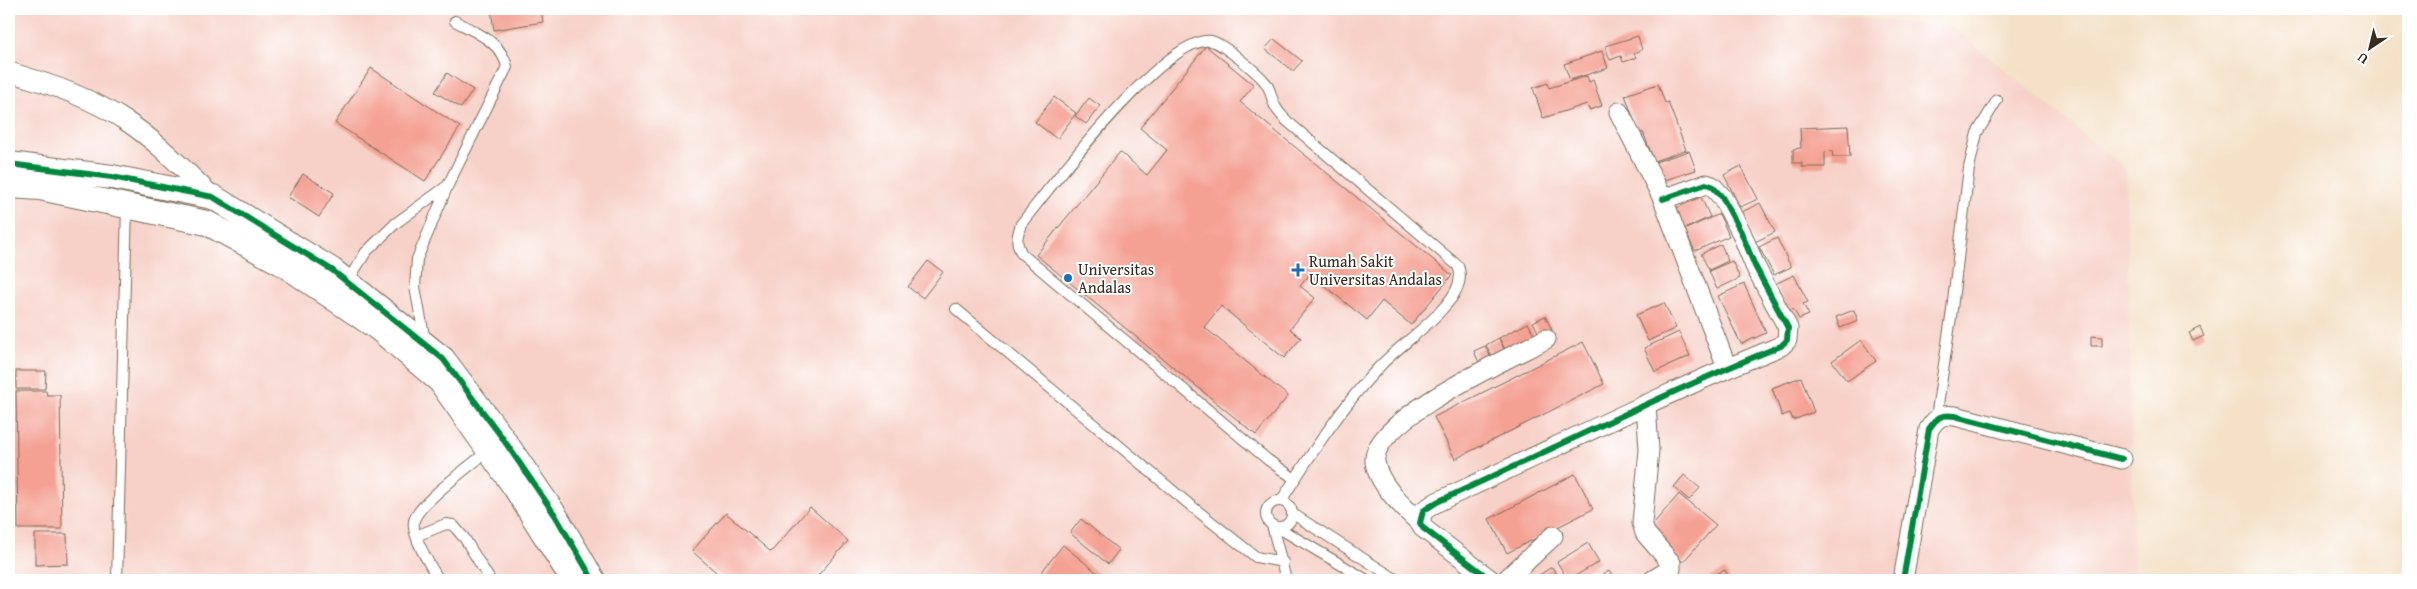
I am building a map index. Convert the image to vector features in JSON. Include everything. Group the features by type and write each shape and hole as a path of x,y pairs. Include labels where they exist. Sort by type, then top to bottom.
{"street":[{"path":"9,72 47,83 87,99 129,123 168,153 213,197 332,270 443,359 489,450 536,520 572,580"},
{"path":"1619,112 1663,199 1727,368"},
{"path":"9,164 112,177 213,197"},
{"path":"1420,523 1423,511 1437,502 1646,404 1781,346 1788,340 1788,328 1755,266 1722,197 1712,186 1706,184 1663,199"},
{"path":"9,186 40,188 127,205 207,224 285,264 379,329 467,405 556,515 593,580"},
{"path":"1491,580 1423,528 1394,497 1375,463 1376,450 1386,434 1416,410 1445,392 1546,339"},
{"path":"1646,404 1649,450 1642,523 1645,533 1671,563 1671,569 1653,580"},
{"path":"1903,580 1929,429 1936,418 1945,414 1955,416 2122,459"},
{"path":"1506,580 1553,536"}],"lane":[{"path":"426,346 415,287 417,259 448,185 506,67 505,58 499,49 455,21"},
{"path":"1282,502 1295,479 1336,420 1380,366 1445,306 1460,284 1462,275 1458,266 1287,121 1276,108 1264,81 1212,41 1191,44 1176,54 1125,99 1021,224 1016,238 1017,246 1022,254 1268,460 1295,479"},
{"path":"1936,418 1951,317 1969,168 1977,133 1997,100"},
{"path":"347,282 366,252 390,229 448,185"},
{"path":"117,580 127,205"},
{"path":"956,309 1197,511 1256,556 1283,562"},
{"path":"439,580 416,536 414,520 423,506 489,450"},
{"path":"1367,580 1275,526 1268,521 1267,509 1276,502 1287,504 1292,514 1398,580"},
{"path":"1275,526 1288,524 1292,514"},
{"path":"416,536 446,524 453,525 465,539 490,580"},
{"path":"1275,526 1286,580"}],"shaded area":[{"name":"Universitas Andalas","path":"9,9 1788,9 1954,28 2126,169 2134,580 9,580"}],"building":[{"path":"491,9 541,9 543,22 494,30"},
{"path":"1638,36 1642,50 1634,53 1636,58 1623,62 1621,56 1610,60 1605,46"},
{"path":"1274,39 1302,61 1293,71 1265,49"},
{"path":"1206,46 1254,85 1240,102 1452,275 1411,325 1382,301 1367,320 1310,274 1300,286 1315,298 1290,329 1301,338 1284,358 1221,306 1204,327 1288,396 1256,435 1036,255 1120,152 1147,175 1167,150 1140,128"},
{"path":"1602,51 1608,68 1570,80 1564,64"},
{"path":"371,68 460,127 425,181 335,123"},
{"path":"447,73 473,90 461,108 435,92"},
{"path":"1587,76 1589,82 1593,80 1602,106 1589,110 1587,104 1543,118 1533,88 1548,83 1549,88"},
{"path":"1658,84 1665,103 1668,102 1686,150 1654,161 1643,132 1639,134 1625,95"},
{"path":"1054,97 1076,113 1057,139 1035,122"},
{"path":"1089,98 1100,106 1086,124 1075,116"},
{"path":"1848,126 1850,157 1833,157 1832,151 1825,152 1825,167 1802,167 1802,163 1793,163 1793,149 1801,148 1800,128"},
{"path":"1689,151 1696,170 1662,181 1655,162"},
{"path":"1741,166 1758,199 1740,207 1724,175"},
{"path":"303,174 334,193 319,217 288,197"},
{"path":"1701,197 1710,217 1684,229 1674,209"},
{"path":"1760,203 1775,232 1755,242 1740,213"},
{"path":"1719,214 1729,236 1695,251 1684,230"},
{"path":"1777,238 1791,267 1774,275 1759,247"},
{"path":"1721,244 1728,261 1709,270 1701,254"},
{"path":"928,261 943,272 923,298 908,287"},
{"path":"1732,261 1740,278 1717,289 1709,271"},
{"path":"1794,275 1808,302 1803,304 1809,315 1799,319 1793,309 1789,311 1775,284"},
{"path":"1744,284 1766,333 1741,344 1718,296"},
{"path":"1664,303 1676,328 1648,341 1636,315"},
{"path":"1854,310 1858,321 1840,328 1836,317"},
{"path":"1545,316 1552,330 1540,336 1533,322"},
{"path":"1528,323 1536,339 1507,353 1499,338"},
{"path":"2200,327 2204,336 2193,341 2189,333"},
{"path":"1679,332 1690,356 1655,372 1644,348"},
{"path":"2091,336 2102,337 2102,346 2091,346"},
{"path":"1499,338 1506,353 1494,360 1486,345"},
{"path":"1861,340 1876,361 1847,381 1832,361"},
{"path":"1583,342 1604,384 1455,459 1434,417"},
{"path":"1485,346 1493,361 1481,367 1474,351"},
{"path":"16,371 46,371 45,389 16,389"},
{"path":"1801,377 1814,412 1793,420 1790,413 1782,416 1772,388"},
{"path":"16,391 46,391 47,395 60,395 62,529 18,529"},
{"path":"1575,474 1593,509 1507,553 1489,519"},
{"path":"1684,475 1700,488 1689,500 1674,487"},
{"path":"1679,494 1716,525 1683,562 1647,531"},
{"path":"810,507 848,541 814,580 725,580 692,551 726,513 771,552"},
{"path":"1081,519 1119,550 1108,564 1070,533"},
{"path":"35,534 67,534 68,564 35,565"},
{"path":"1588,543 1599,562 1568,580 1557,562"},
{"path":"1063,545 1106,580 1035,580"},
{"path":"1552,567 1560,580 1531,580"},
{"path":"1725,570 1730,580 1704,580"},
{"path":"1609,571 1615,580 1593,580"}],"cycle path":[{"path":"9,164 112,177 213,197 332,270 443,359 501,436 555,515 593,580"},
{"path":"1491,580 1423,528 1420,523 1423,511 1437,502 1651,402 1781,346 1787,340 1788,328 1755,266 1741,232 1722,197 1712,186 1706,184 1663,199"},
{"path":"1903,580 1929,429 1940,417 1955,416 2122,459"}],"place":[{"name":"Rumah Sakit Universitas Andalas","path":"1298,270"},
{"name":"Universitas Andalas","path":"1068,278"}]}
